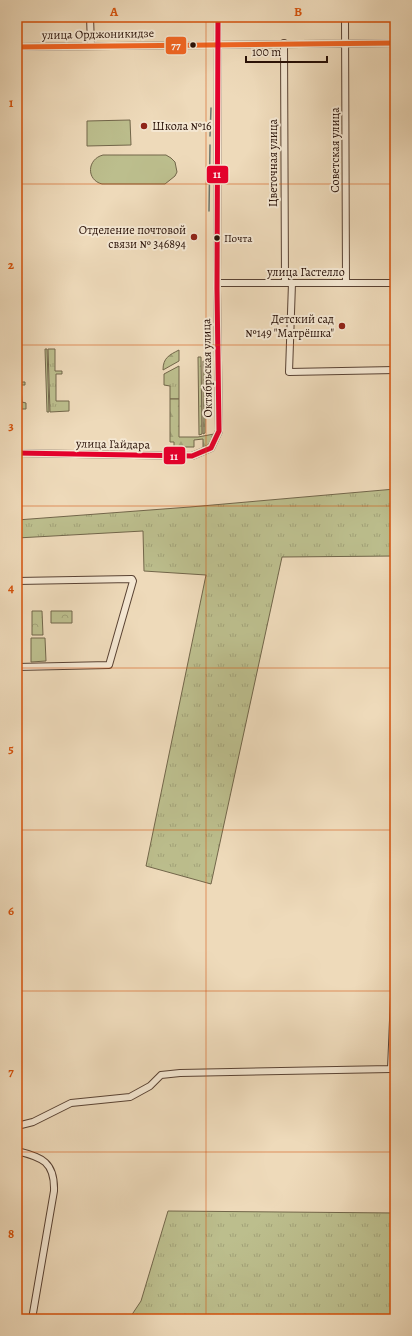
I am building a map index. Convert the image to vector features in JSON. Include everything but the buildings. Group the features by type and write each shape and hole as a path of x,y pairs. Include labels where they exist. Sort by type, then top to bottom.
{"street":[{"path":"90,17 91,45"},
{"name":"Октябрьская улица","path":"218,17 217,283 219,431"},
{"name":"Советская улица","path":"345,17 346,283"},
{"name":"улица Орджоникидзе","path":"17,46 395,42"},
{"name":"Цветочная улица","path":"284,43 288,283"},
{"name":"улица Гастелло","path":"217,283 395,283"},
{"path":"288,283 289,372 395,370"},
{"name":"улица Гайдара","path":"17,453 192,456 210,448 219,431"},
{"path":"17,581 132,579 133,581 108,664 17,667"},
{"path":"17,1126 33,1122 71,1103 130,1097 150,1086 161,1075 180,1072 392,1069 395,972"},
{"path":"17,1151 41,1158 48,1164 54,1180 54,1191 32,1319"}],"green space":[{"path":"130,120 131,145 87,146 87,121"},
{"path":"103,155 166,155 175,162 177,172 175,176 165,184 102,184 93,178 90,170 94,161"},
{"path":"45,349 47,349 49,412 47,412"},
{"path":"48,349 55,349 55,371 62,371 62,374 56,374 56,401 69,401 69,411 50,412"},
{"path":"179,350 179,361 163,370 167,357"},
{"path":"198,357 201,357 202,434 199,435"},
{"path":"203,361 205,361 205,433 203,434"},
{"path":"179,366 179,399 170,399 170,386 164,385 164,374"},
{"path":"21,382 25,382 25,385 21,385"},
{"path":"21,385 22,402 26,403 26,409 17,409 19,402 17,402 17,386"},
{"path":"170,399 179,399 179,437 198,437 214,434 209,444 203,447 203,439 194,440 194,447 184,447 184,452 174,451 174,442 170,442"},
{"path":"395,489 395,556 282,557 211,884 146,866 206,575 144,571 143,531 17,538 17,520"},
{"path":"32,611 42,611 43,635 32,635"},
{"path":"51,611 72,611 72,623 51,623"},
{"path":"31,638 45,638 46,661 31,662"},
{"path":"168,1211 395,1213 395,1319 129,1319 141,1301"}],"waterway":[{"path":"210,136 211,108"},
{"path":"209,211 210,145"}],"transit line":[{"name":"11","path":"17,453 192,456 211,448 219,431 217,289 218,17"},
{"name":"77","path":"17,47 395,43"}],"place":[{"name":"Школа №16","path":"144,126"},
{"name":"Отделение почтовой связи № 346894","path":"194,237"},
{"name":"Почта","path":"217,238"},
{"name":"Детский сад №149 \"Матрёшка\"","path":"342,326"}]}
